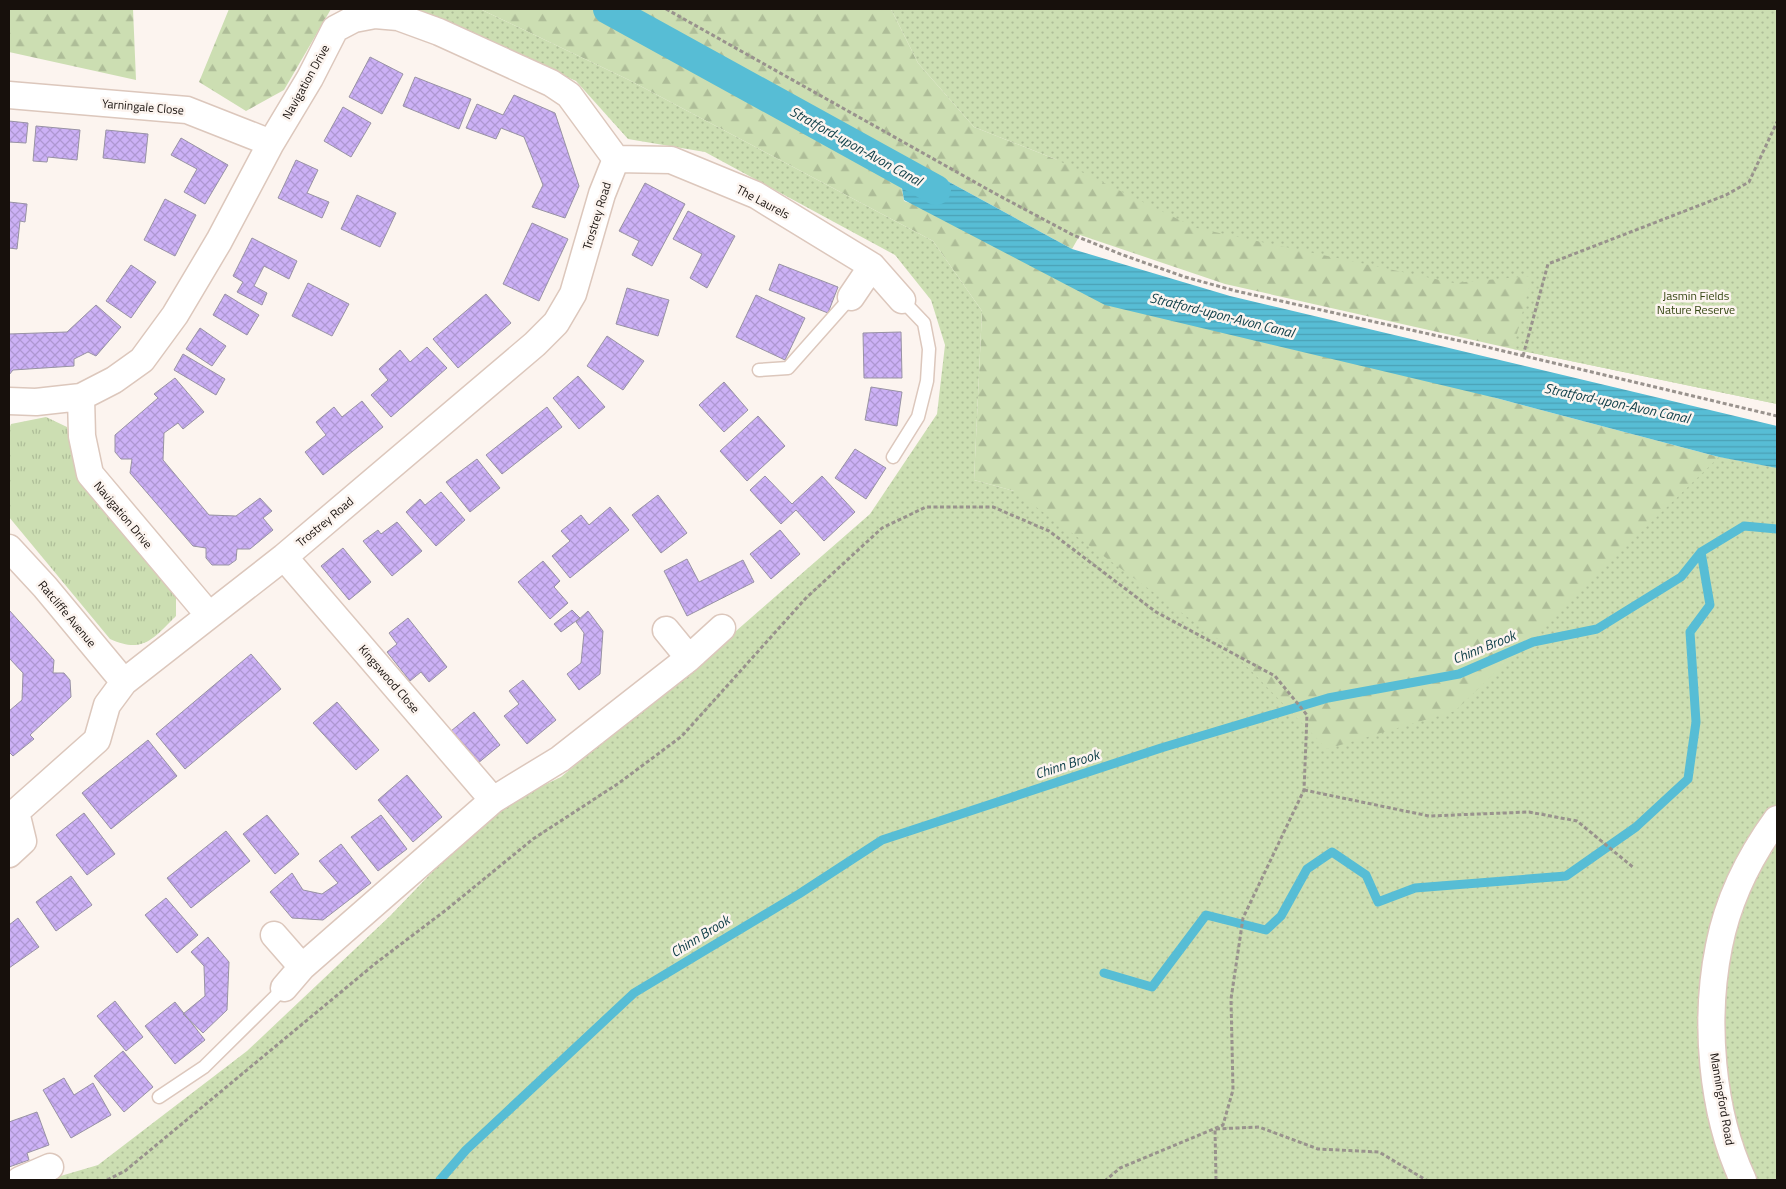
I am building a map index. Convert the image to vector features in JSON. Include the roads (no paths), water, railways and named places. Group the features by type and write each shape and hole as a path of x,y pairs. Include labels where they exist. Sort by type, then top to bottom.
{"street":[{"name":"Navigation Drive","path":"9,401 36,402 81,397 114,380 142,360 180,307 219,241 271,143 310,78 335,29 354,19 375,15 398,18 439,32 551,84 569,95 616,159"},
{"name":"Yarningale Close","path":"9,95 187,110 271,143"},
{"name":"The Laurels","path":"616,159 671,160 756,195 872,266 902,300"},
{"name":"Trostrey Road","path":"9,854 23,841 16,812 97,740 107,705 124,682 208,614 284,557 535,344 556,323 573,294 602,194 616,159"},
{"path":"851,297 872,266"},
{"name":"Navigation Drive","path":"81,397 82,436 90,474 208,614"},
{"name":"Ratcliffe Avenue","path":"9,548 124,682"},
{"name":"Kingswood Close","path":"284,557 493,800"},
{"path":"284,988 302,968 493,800 560,759 689,658 722,628"},
{"path":"666,630 689,658"},
{"name":"Manningford Road","path":"1743,1180 1732,1156 1718,1093 1713,1048 1713,998 1719,946 1733,897 1760,842 1777,819"},
{"path":"274,935 302,968"},
{"path":"20,1180 50,1167"}],"lane":[{"path":"759,370 788,368 851,297"},
{"path":"893,457 918,417 927,380 929,348 924,323 902,300"},
{"path":"159,1097 204,1068 284,988"}],"water":[{"path":"896,153 1072,249 1230,296 1777,426 1777,468 1719,457 1496,398 1105,305 904,200"}],"waterway":[{"name":"Stratford-upon-Avon Canal","path":"608,9 936,190"},
{"name":"Chinn Brook","path":"440,1180 466,1150 634,993 799,894 882,840 1161,748 1328,698 1459,674 1533,642 1597,629 1681,577 1701,552 1744,526 1777,529"},
{"path":"1104,973 1152,987 1206,915 1266,930 1281,916 1307,869 1332,852 1366,875 1378,902 1415,888 1566,876 1636,827 1688,779 1696,722 1690,632 1710,605 1701,552"}],"park label":[{"name":"Jasmin Fields Nature Reserve","path":"1696,303"}]}
